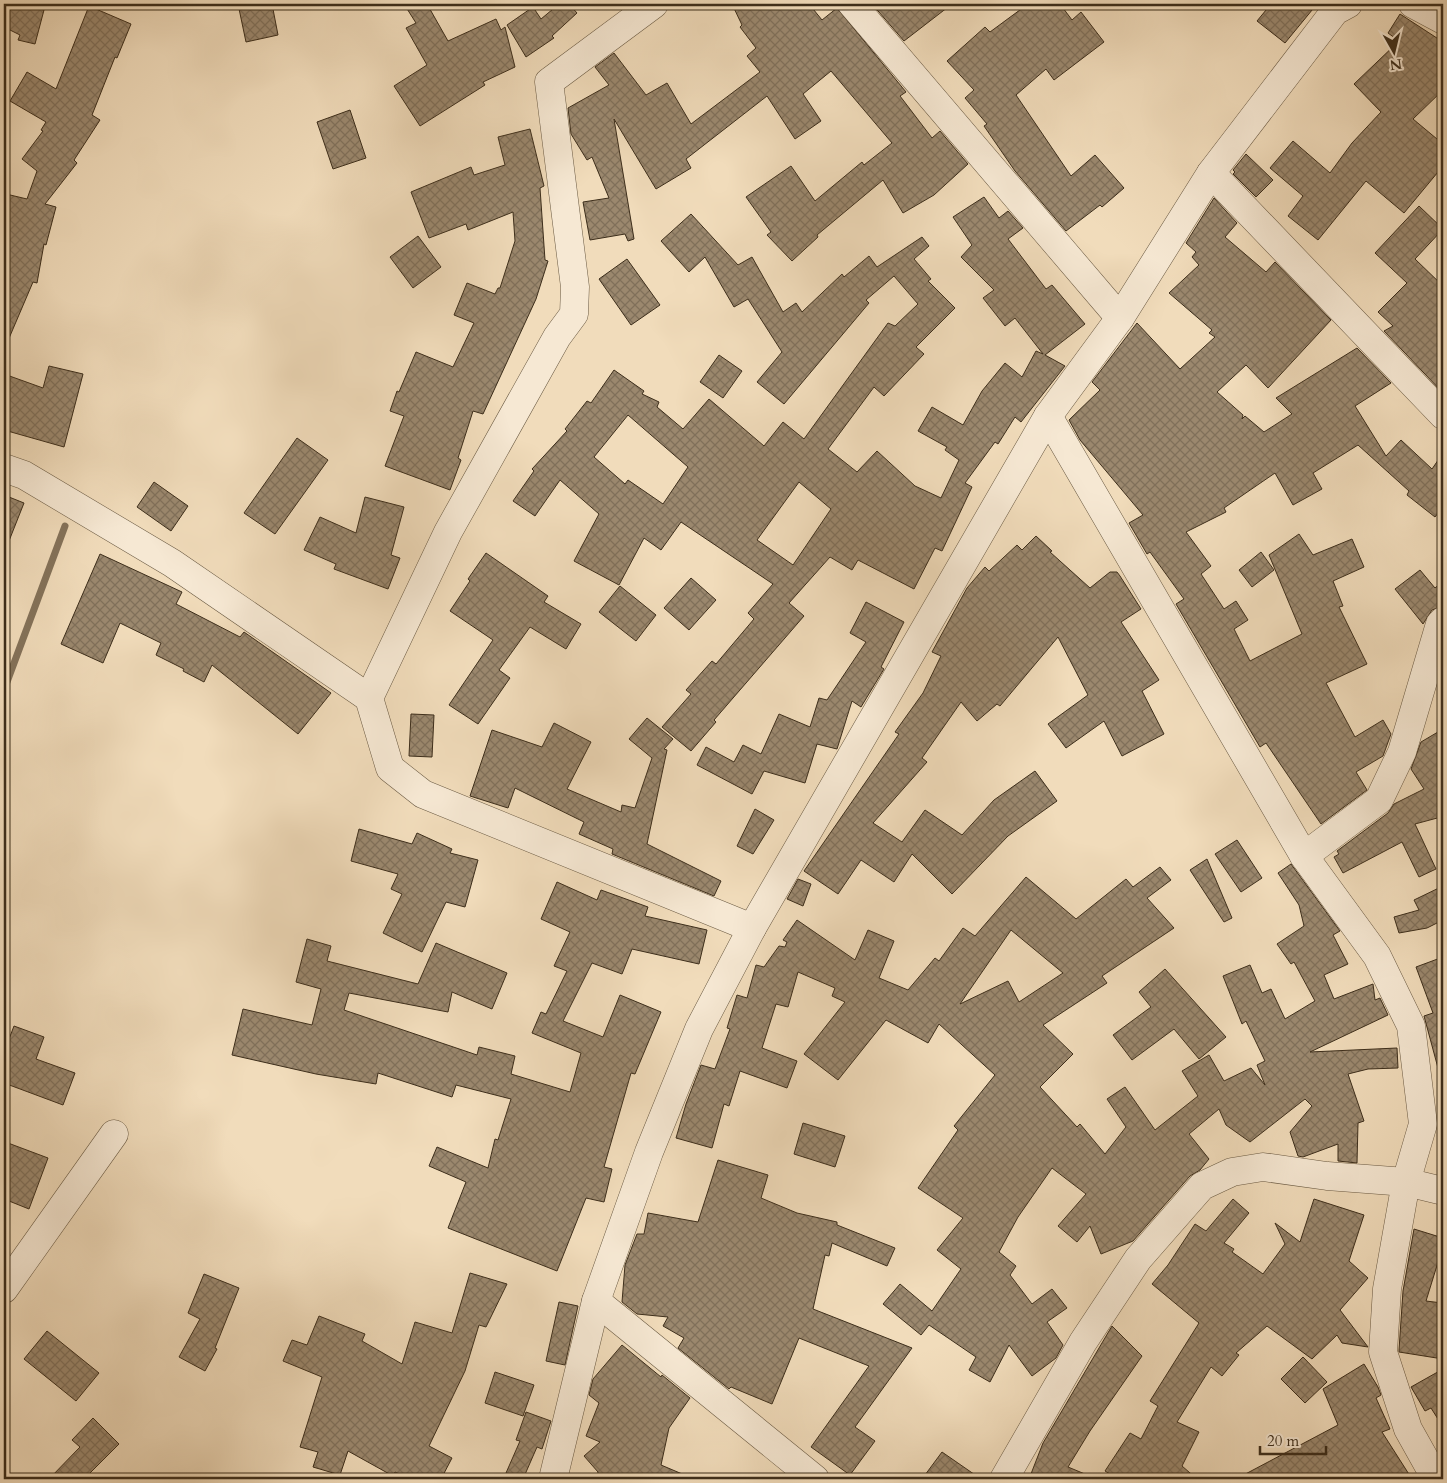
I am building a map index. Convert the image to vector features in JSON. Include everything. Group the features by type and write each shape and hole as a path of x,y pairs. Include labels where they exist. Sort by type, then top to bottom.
{"street":[{"path":"369,698 448,532 557,337 574,314 575,287 549,82 654,4"},
{"path":"852,4 1120,318"},
{"path":"553,1479 596,1301 650,1152 699,1029 752,928 1048,416 1120,318 1211,173 1335,10 1348,4"},
{"path":"1413,4 1443,20"},
{"path":"1211,173 1443,414"},
{"path":"1048,416 1304,856 1377,956 1411,1026 1424,1124 1406,1182 1387,1289 1383,1352 1408,1429 1436,1479"},
{"path":"4,468 24,475 172,563 369,698 390,768 423,794 752,928"},
{"path":"1304,856 1379,800 1402,752 1437,633 1443,621"},
{"path":"4,1289 114,1134"},
{"path":"1004,1479 1083,1342 1138,1259 1202,1186 1232,1172 1263,1166 1327,1176 1406,1182 1443,1191"},
{"path":"596,1301 815,1479"}],"building":[{"path":"4,4 16,4 44,10 35,44 18,40 20,35 4,27"},
{"path":"238,4 272,4 278,35 246,42"},
{"path":"404,4 427,4 448,41 496,19 501,30 505,27 515,67 483,82 485,85 420,126 394,86 427,65 406,28 416,23"},
{"path":"559,4 569,4 577,13 552,36 554,38 526,57 507,25 533,7 541,19"},
{"path":"732,4 809,4 822,20 837,8 906,92 900,96 932,138 940,131 968,164 934,195 903,213 883,180 817,235 818,237 792,261 767,235 771,232 746,197 791,166 815,201 862,162 864,165 892,143 831,71 803,94 821,121 795,139 767,96 686,159 691,168 656,189 614,119 634,239 628,241 625,234 590,240 583,202 609,198 592,157 587,160 571,134 568,108 609,85 595,67 614,53 646,95 667,83 691,124 760,72 747,56 756,48 740,27 742,25"},
{"path":"872,4 952,4 904,41"},
{"path":"1028,4 1060,4 1072,20 1081,12 1104,42 1054,80 1046,69 1016,95 1071,176 1095,155 1124,188 1102,207 1100,205 1066,231 1015,171 984,126 987,124 965,98 974,90 947,61 985,27 990,32"},
{"path":"1271,4 1317,4 1285,43 1257,21"},
{"path":"89,6 131,24 117,58 115,57 92,115 100,120 74,160 77,163 45,204 56,207 46,245 44,244 37,283 33,282 4,350 4,203 6,194 27,199 37,171 22,159 43,131 41,130 46,122 10,101 27,72 56,89"},
{"path":"1400,14 1443,42 1443,90 1413,119 1443,144 1443,166 1404,213 1366,181 1318,240 1288,216 1303,196 1270,168 1293,141 1330,173 1352,143 1381,112 1354,84 1399,41 1388,33"},
{"path":"350,110 366,158 333,169 317,122"},
{"path":"530,129 544,186 540,188 545,260 548,261 536,299 483,414 473,411 458,458 461,460 450,490 385,466 404,416 390,411 397,391 399,392 416,352 453,367 474,323 454,315 467,283 495,294 498,288 500,288 515,241 513,212 468,230 466,224 429,238 411,192 471,167 474,175 505,165 498,137"},
{"path":"1246,154 1273,180 1256,197 1233,174 1235,172 1233,170"},
{"path":"984,197 999,218 1008,211 1023,228 1008,239 1046,289 1052,285 1085,324 1045,355 1065,366 1021,422 1015,417 998,444 995,442 965,483 972,487 942,551 935,548 914,589 858,560 852,570 830,557 789,603 804,616 714,720 716,722 691,751 662,727 691,694 686,690 712,661 716,664 754,619 748,613 773,584 681,522 661,550 644,538 619,585 574,561 599,514 560,480 535,516 513,501 534,471 532,469 567,431 565,429 587,401 591,403 614,370 644,391 642,394 659,402 657,407 683,429 709,399 764,446 783,422 804,439 888,323 895,326 918,304 894,276 866,300 869,303 784,404 757,382 782,352 748,299 734,307 705,257 689,272 661,241 691,214 738,265 752,257 783,312 796,303 802,312 842,274 844,277 869,256 877,267 922,237 929,246 914,259 931,279 928,281 955,308 916,347 924,354 884,396 874,387 828,449 857,472 877,451 915,486 941,498 959,460 945,450 947,447 918,431 932,407 963,425 982,391 1005,363 1022,377 1036,351 1043,354 1015,318 1005,326 983,298 994,290 961,257 972,245 953,217","holes":["628,415 688,467 663,504 628,480 625,484 594,457","799,482 831,509 793,565 757,540"]},
{"path":"1214,198 1237,223 1225,237 1266,272 1275,262 1331,320 1268,388 1246,365 1217,392 1243,415 1242,419 1245,416 1264,432 1292,414 1276,398 1357,348 1391,383 1355,406 1386,456 1401,440 1432,469 1443,453 1443,507 1435,517 1407,495 1409,491 1358,445 1313,473 1322,489 1293,505 1275,473 1224,508 1226,512 1186,532 1211,566 1201,574 1224,609 1236,601 1248,620 1234,629 1250,661 1302,634 1269,555 1299,534 1313,555 1352,539 1364,567 1333,581 1343,606 1339,607 1367,664 1326,683 1355,737 1383,720 1391,734 1383,756 1356,772 1367,790 1321,824 1266,743 1260,747 1176,604 1184,599 1150,552 1147,554 1129,523 1143,515 1080,440 1069,420 1100,390 1092,382 1137,323 1180,369 1215,337 1209,333 1212,330 1169,293 1199,265 1192,257 1196,252 1186,243"},
{"path":"1419,206 1443,229 1415,259 1443,286 1443,393 1384,331 1393,326 1378,312 1407,283 1375,253"},
{"path":"418,236 441,267 413,288 390,257"},
{"path":"627,259 660,305 631,325 599,279"},
{"path":"719,355 742,371 723,398 700,382"},
{"path":"49,366 83,374 64,447 4,430 4,374 43,388"},
{"path":"297,438 328,460 275,534 244,513"},
{"path":"154,482 188,506 171,531 137,507"},
{"path":"4,495 24,503 5,551 4,551"},
{"path":"365,497 404,507 391,555 400,558 388,589 334,569 336,564 304,550 320,517 356,533"},
{"path":"1036,536 1052,551 1050,552 1090,588 1110,572 1117,572 1120,576 1141,609 1121,622 1159,680 1142,691 1164,734 1122,756 1104,721 1066,748 1048,724 1088,695 1058,637 1000,706 997,704 977,721 961,702 922,758 927,762 873,823 902,842 925,810 962,835 994,800 1035,771 1057,801 1008,836 952,894 912,854 894,882 861,860 838,894 804,871 899,734 895,732 923,693 941,656 932,652 967,588 985,567 989,571 1017,545 1022,550"},
{"path":"1261,552 1274,570 1252,587 1239,570"},
{"path":"486,553 548,596 544,602 581,624 566,649 530,627 499,670 510,678 478,724 449,705 493,640 450,611 470,581 468,579"},
{"path":"100,554 182,592 176,604 240,637 244,632 331,693 298,734 212,665 204,682 183,671 184,669 156,655 161,643 120,623 103,663 61,644"},
{"path":"1420,570 1435,588 1443,581 1443,606 1432,610 1423,624 1395,589"},
{"path":"691,578 716,600 689,630 664,608"},
{"path":"620,586 656,615 636,641 599,612"},
{"path":"866,602 904,622 881,667 884,669 861,707 852,701 837,749 817,744 805,783 764,771 752,794 697,765 706,747 734,762 743,745 761,754 779,714 810,727 819,698 827,700 866,642 850,633"},
{"path":"411,714 434,715 432,757 409,756"},
{"path":"647,718 673,739 664,749 667,750 647,844 721,881 714,896 612,854 613,849 579,834 584,822 515,788 508,808 470,796 492,730 542,747 554,723 591,742 567,789 621,812 622,805 635,808 652,758 629,739"},
{"path":"1443,729 1443,820 1441,817 1415,824 1436,869 1419,877 1402,842 1343,873 1334,857 1339,854 1337,851 1388,813 1394,804 1424,789 1411,769 1421,742"},
{"path":"755,809 774,820 753,854 737,846"},
{"path":"359,829 412,844 417,833 452,849 450,853 478,860 465,907 446,902 422,952 383,933 402,894 391,889 398,874 351,861"},
{"path":"1237,840 1262,878 1241,892 1215,854"},
{"path":"1207,859 1232,918 1224,922 1190,870"},
{"path":"1291,864 1340,931 1333,935 1348,964 1324,975 1334,999 1373,984 1375,1000 1380,998 1388,1015 1310,1052 1397,1048 1398,1068 1368,1069 1348,1074 1364,1121 1358,1123 1357,1163 1338,1161 1338,1144 1303,1157 1298,1156 1290,1132 1312,1106 1305,1099 1250,1142 1226,1125 1219,1109 1189,1134 1209,1159 1200,1170 1190,1176 1133,1241 1101,1254 1090,1226 1077,1242 1058,1226 1086,1194 1052,1168 1018,1217 999,1252 1016,1266 1010,1275 1032,1304 1052,1289 1067,1308 1047,1322 1063,1345 1056,1358 1032,1376 1009,1345 990,1382 969,1370 976,1357 929,1325 921,1335 883,1304 900,1284 932,1311 961,1269 937,1250 963,1218 918,1188 958,1130 954,1126 995,1075 939,1024 928,1043 886,1020 838,1080 804,1054 845,1002 832,996 835,988 798,972 788,1007 776,1004 762,1048 797,1061 787,1088 740,1071 729,1106 724,1104 712,1148 676,1138 686,1104 701,1065 715,1069 730,1029 727,1028 737,995 747,998 756,965 764,967 779,946 785,947 787,942 783,940 797,920 855,960 868,930 894,941 879,978 908,990 935,958 939,961 963,928 975,936 1026,877 1076,919 1126,879 1133,887 1160,867 1171,880 1147,898 1174,928 1102,976 1107,983 1043,1025 1073,1054 1040,1087 1077,1127 1080,1124 1105,1154 1126,1127 1107,1099 1125,1087 1155,1130 1198,1096 1182,1071 1209,1055 1224,1081 1251,1068 1265,1085 1257,1065 1265,1061 1246,1021 1242,1024 1223,976 1250,965 1262,993 1271,989 1285,1019 1315,1001 1294,962 1291,964 1277,944 1304,926 1299,905 1278,873","holes":["1011,930 1063,973 1019,1002 1008,981 960,1004"]},
{"path":"798,879 811,884 803,906 787,899"},
{"path":"557,882 597,900 601,890 648,907 645,916 707,930 699,964 632,949 622,974 592,963 563,1021 603,1037 620,995 661,1012 635,1074 631,1073 604,1167 612,1169 604,1202 586,1198 557,1271 448,1228 466,1182 429,1166 437,1147 488,1168 495,1139 498,1140 511,1099 456,1085 452,1097 378,1073 376,1084 316,1074 232,1055 243,1009 312,1025 321,989 296,982 307,939 331,946 327,961 418,984 436,943 507,973 492,1009 452,992 448,1012 349,993 344,1010 477,1055 479,1047 515,1056 511,1074 570,1092 581,1053 532,1033 541,1012 546,1014 567,971 554,966 570,932 541,919"},
{"path":"1443,886 1443,920 1427,928 1399,933 1394,917 1419,910 1414,900"},
{"path":"1443,957 1443,1067 1438,1068 1424,1016 1433,1013 1416,967"},
{"path":"1165,969 1226,1037 1199,1059 1174,1029 1132,1060 1113,1035 1151,1007 1139,992"},
{"path":"14,1026 44,1037 36,1059 75,1073 63,1105 4,1083 4,1052"},
{"path":"803,1123 845,1136 835,1167 794,1154"},
{"path":"8,1143 48,1158 29,1209 4,1199 4,1155"},
{"path":"718,1160 768,1175 761,1198 797,1213 837,1222 837,1225 895,1248 887,1266 832,1243 829,1256 825,1255 813,1309 912,1348 855,1427 875,1441 850,1475 811,1447 869,1366 799,1338 772,1404 731,1387 729,1389 678,1348 684,1338 663,1326 668,1317 637,1314 622,1302 625,1265 637,1234 644,1234 648,1213 698,1222"},
{"path":"1233,1199 1249,1213 1224,1243 1234,1249 1232,1252 1263,1274 1285,1244 1275,1223 1300,1242 1314,1199 1364,1215 1349,1261 1368,1278 1340,1310 1368,1347 1342,1343 1337,1335 1312,1359 1267,1326 1236,1353 1239,1355 1222,1376 1211,1367 1177,1422 1199,1432 1182,1466 1197,1479 1118,1479 1105,1471 1130,1433 1141,1439 1158,1406 1150,1401 1199,1323 1152,1284 1168,1265 1195,1224 1206,1231"},
{"path":"1414,1229 1443,1238 1443,1246 1426,1301 1442,1303 1438,1332 1443,1333 1443,1359 1399,1352 1403,1291"},
{"path":"470,1273 507,1284 486,1327 479,1325 465,1371 429,1446 452,1458 441,1479 409,1479 395,1472 393,1476 348,1451 340,1475 313,1467 318,1452 300,1447 322,1377 283,1361 292,1340 307,1345 319,1316 365,1334 362,1341 402,1364 415,1322 452,1333"},
{"path":"204,1274 239,1288 215,1348 217,1349 205,1371 179,1357 200,1319 188,1313"},
{"path":"559,1302 578,1306 565,1365 546,1361"},
{"path":"1112,1326 1142,1356 1090,1431 1068,1467 1097,1479 1029,1479 1043,1443"},
{"path":"47,1331 99,1373 76,1401 24,1359"},
{"path":"622,1345 690,1398 669,1428 661,1465 694,1479 596,1479 598,1472 584,1456 600,1442 586,1436 599,1403 589,1395 593,1379"},
{"path":"1303,1357 1327,1382 1305,1403 1281,1379"},
{"path":"1364,1364 1378,1387 1381,1395 1376,1398 1390,1429 1382,1432 1412,1479 1236,1479 1338,1425 1323,1389"},
{"path":"1443,1369 1443,1427 1431,1408 1425,1411 1411,1387"},
{"path":"495,1372 534,1385 523,1416 485,1403"},
{"path":"526,1412 551,1421 542,1449 537,1447 523,1479 521,1479 506,1473 520,1441 516,1440"},
{"path":"93,1418 119,1444 84,1479 49,1479 80,1447 72,1440"},
{"path":"942,1452 981,1479 922,1479"}],"waterway":[{"path":"4,690 65,526"}]}
